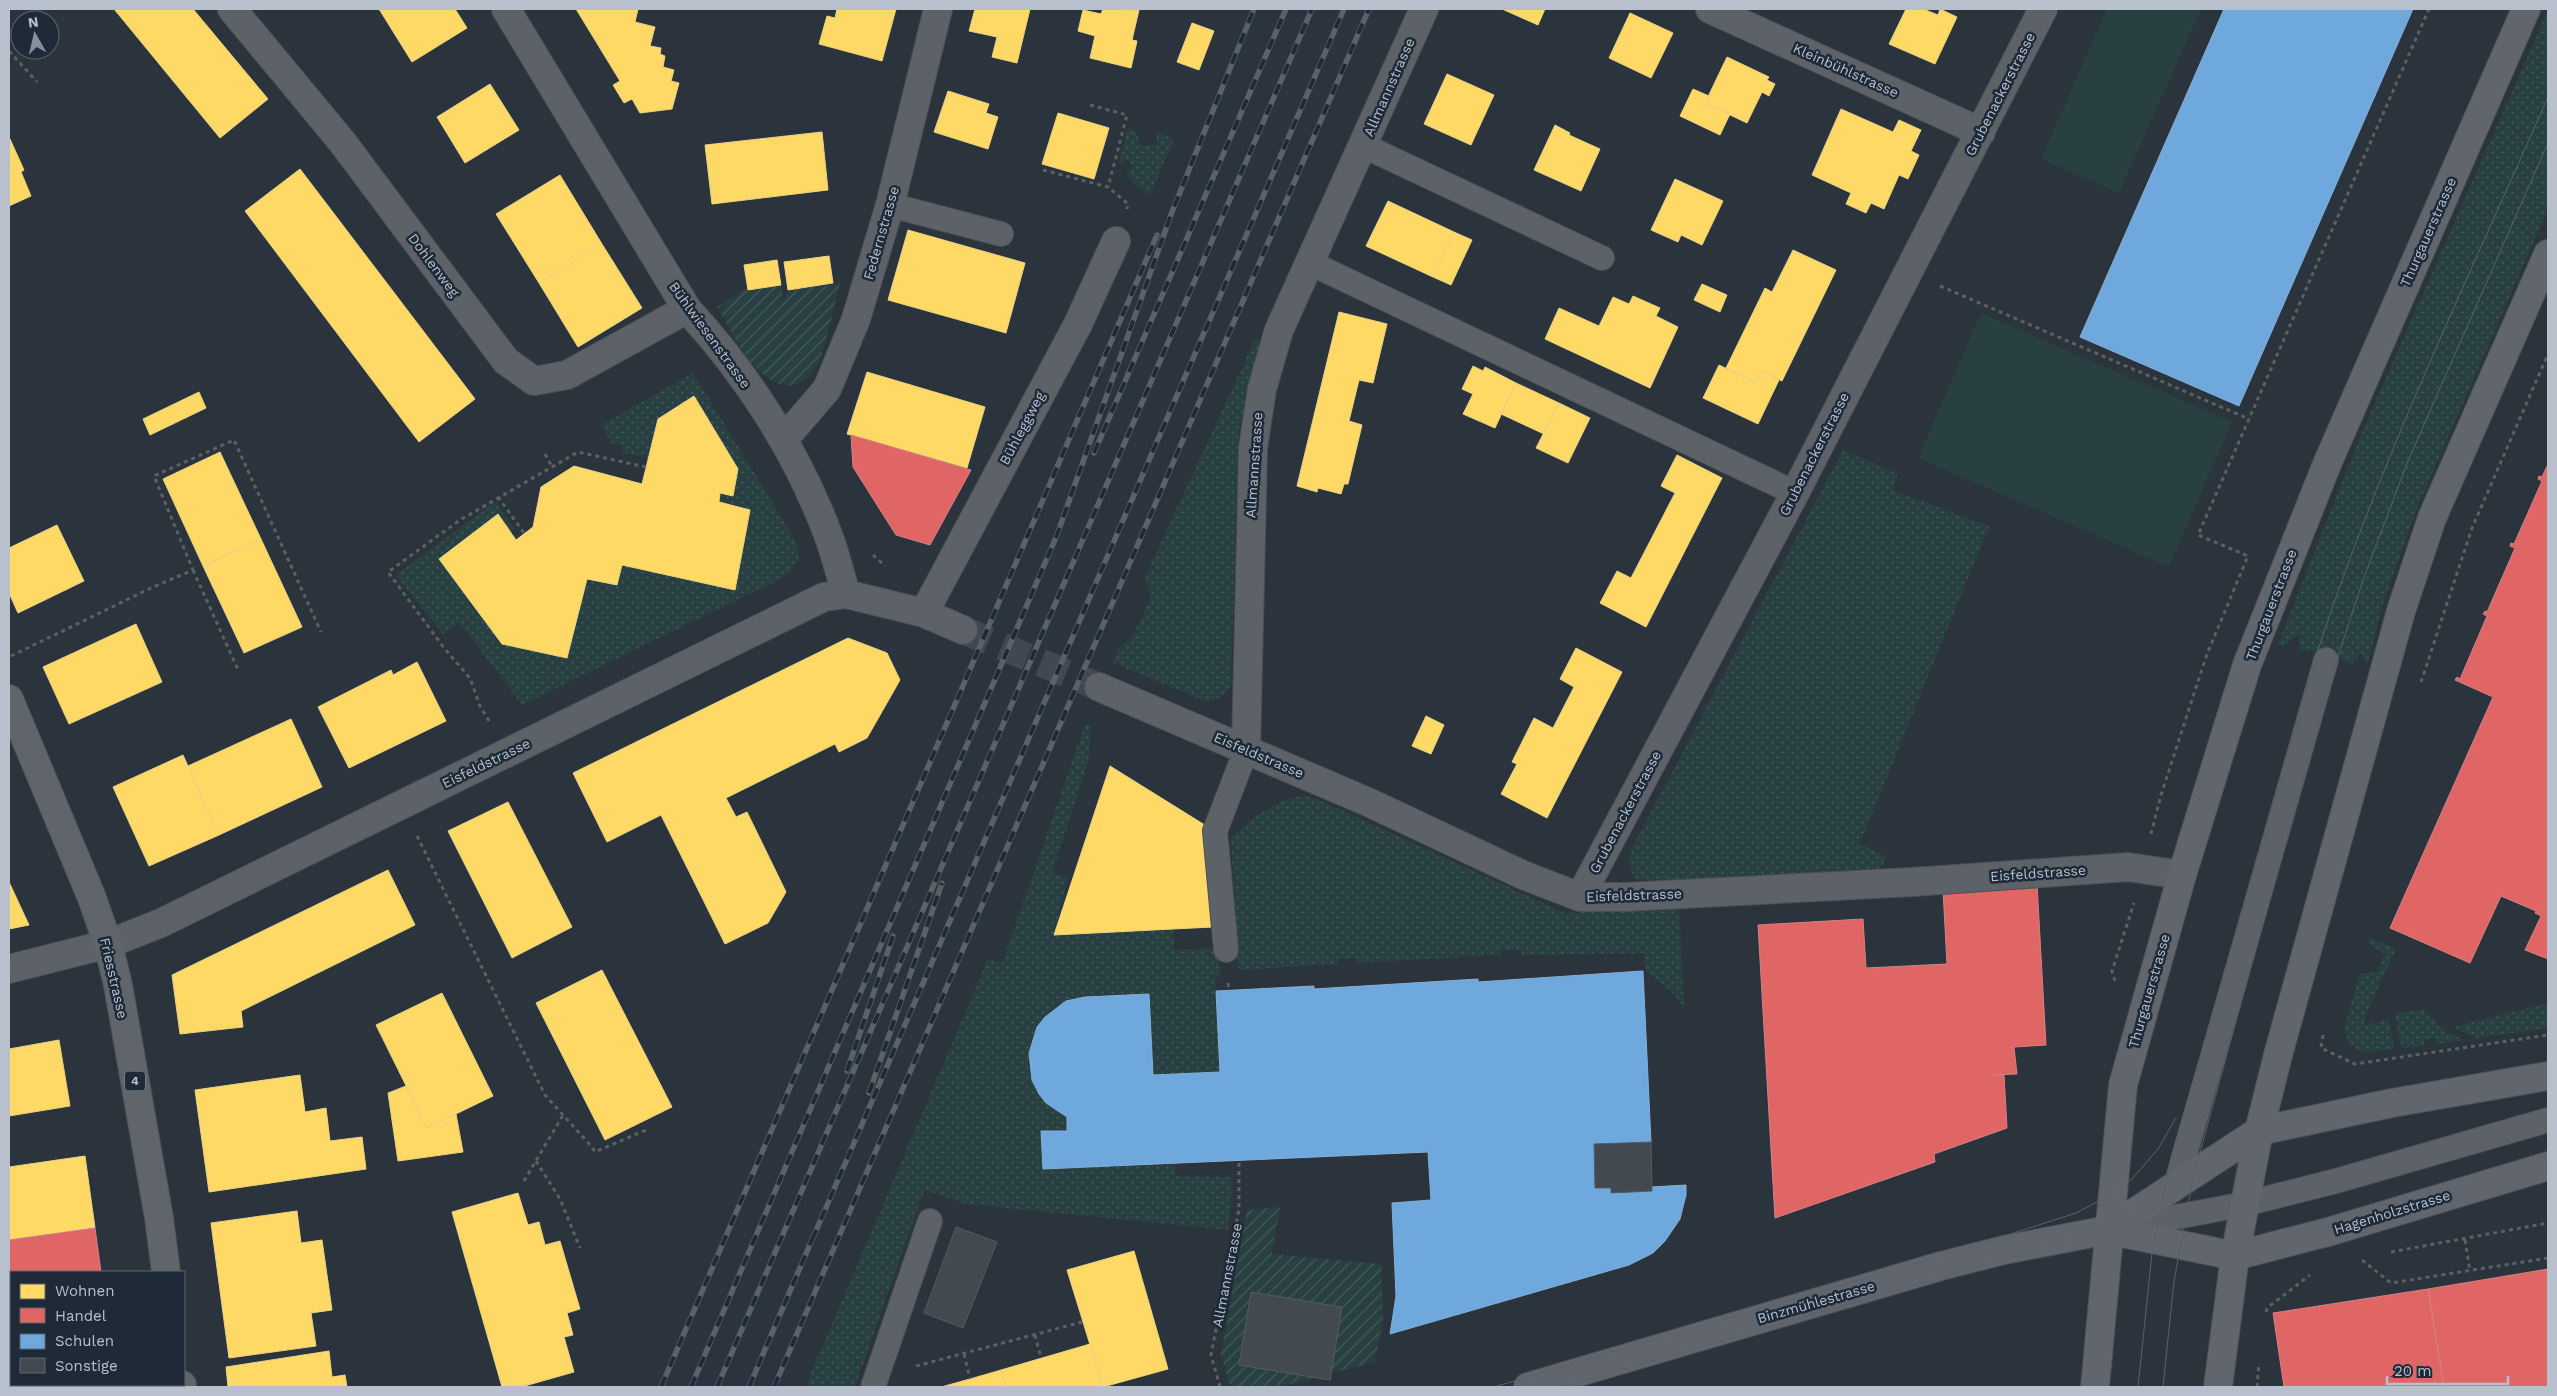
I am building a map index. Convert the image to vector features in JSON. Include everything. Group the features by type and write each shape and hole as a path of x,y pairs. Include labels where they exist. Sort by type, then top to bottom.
{"main road":[{"name":"Thurgauerstrasse","path":"2095,1387 2122,1085 2182,875 2247,665 2323,473 2526,9"},
{"path":"2218,1387 2235,1256 2259,1130 2404,602 2432,518 2548,254"},
{"name":"Friesstrasse","path":"9,699 92,898 108,944 122,1004 166,1271"},
{"path":"2108,1230 2259,1130 2392,1103 2548,1076"},
{"name":"Hagenholzstrasse","path":"2235,1256 2328,1232 2548,1166"},
{"path":"2108,1230 2235,1256"},
{"name":"Binzmühlestrasse","path":"1528,1387 1941,1266 2004,1250 2108,1230"}],"street":[{"name":"Dohlenweg","path":"232,9 343,143 506,361 534,382 567,376 687,309"},
{"name":"Bühlwiesenstrasse","path":"506,9 687,309 717,341 784,439 827,532 846,594"},
{"name":"Federnstrasse","path":"784,439 827,390 856,319 890,206 938,9"},
{"name":"Allmannstrasse","path":"1246,750 1253,448 1262,389 1279,330 1308,262 1424,9"},
{"name":"Grubenackerstrasse","path":"1580,897 1795,493 2043,9"},
{"name":"Kleinbühlstrasse","path":"1715,10 1981,132"},
{"name":"Bühleggweg","path":"924,613 1078,324 1116,241"},
{"name":"Eisfeldstrasse","path":"9,969 108,944 161,924 824,597 846,594 924,613 963,630"},
{"name":"Eisfeldstrasse","path":"1099,687 1368,802 1522,875 1580,897 1625,897 1893,883 2128,867 2182,875"}],"lane":[{"path":"1362,145 1602,258"},
{"path":"890,206 1001,234"},
{"path":"1308,262 1795,493"},
{"path":"2176,1185 2326,660"},
{"name":"Allmannstrasse","path":"1226,950 1215,831 1246,750"},
{"path":"2108,1230 2245,1204 2373,1171 2548,1120"},
{"path":"874,1382 930,1221"}],"path":[{"path":"2112,971 2145,869 2161,795 2204,663 2225,606 2248,556 2198,535 2429,9"},
{"path":"9,51 37,82"},
{"path":"1090,105 1127,116 1108,187"},
{"path":"1043,170 1108,187 1128,204 1126,212"},
{"path":"1908,272 2249,419"},
{"path":"2420,684 2472,528 2548,354"},
{"path":"239,672 192,570 154,476 234,440 322,632"},
{"path":"493,728 480,706 470,678 444,648 388,572 460,520 551,465 578,452 646,467"},
{"path":"545,454 551,465"},
{"path":"498,497 524,533"},
{"path":"12,656 192,570"},
{"path":"416,833 545,1095 595,1152 646,1130"},
{"path":"2324,1031 2321,1048 2354,1064 2548,1035"},
{"path":"524,1182 563,1114"},
{"name":"Allmannstrasse","path":"1220,1387 1211,1355 1239,1209 1239,1160"},
{"path":"536,1162 560,1199 580,1248"},
{"path":"2388,1253 2466,1240 2548,1223"},
{"path":"2466,1240 2470,1270"},
{"path":"2369,1256 2360,1258 2391,1283 2548,1258"},
{"path":"2265,1316 2267,1308 2316,1270"},
{"path":"874,1382 964,1354 1082,1322"},
{"path":"1035,1335 1041,1358"},
{"path":"964,1354 970,1379"},
{"path":"2257,1387 2260,1359"}],"green space":[{"path":"2107,9 2201,9 2119,193 2041,159"},
{"path":"2548,10 2548,209 2417,508 2383,603 2367,667 2361,653 2351,665 2327,653 2300,650 2299,635 2295,635 2285,646 2278,644 2360,437"},
{"path":"1128,128 1137,133 1140,144 1145,146 1157,143 1157,132 1174,139 1150,195 1137,186 1127,174 1132,167 1130,162 1126,160 1121,163 1119,162"},
{"path":"840,284 825,343 817,364 809,376 802,382 794,385 781,384 769,379 758,369 748,358 717,307 746,288 748,291 781,286 783,299 786,299 785,294 789,293 789,290"},
{"path":"1981,313 2232,422 2169,567 1918,458"},
{"path":"1255,339 1260,341 1238,435 1231,684 1221,697 1205,701 1113,663 1119,647 1132,638 1151,597 1145,577"},
{"path":"693,373 796,541 799,560 789,573 778,580 522,705 459,622 443,634 396,575 495,502 515,529 510,532 498,514 439,559 617,585 622,565 735,590 750,510 719,502 720,493 738,469 695,397 658,419 648,458 623,453 623,446 611,443 601,425"},
{"path":"1843,450 1898,474 1892,490 1989,526 1860,844 1887,857 1880,869 1666,882 1635,879 1628,862 1634,844"},
{"path":"1085,725 1091,726 1088,763 1052,873 1068,878 1054,934 1173,929 1174,950 1218,948 1220,976 1216,977 1220,1072 1153,1075 1149,994 1096,995 1065,1002 1053,1009 1035,1030 1029,1057 1033,1084 1040,1096 1049,1105 1067,1117 1067,1130 1041,1132 1043,1169 1175,1164 1175,1176 1231,1177 1232,1195 1228,1230 966,1204 924,1190 855,1387 805,1387 988,959 1002,963"},
{"path":"1304,796 1317,799 1565,913 1679,907 1684,1008 1672,992 1646,971 1644,953 1521,955 1521,950 1501,950 1501,955 1357,963 1356,958 1338,959 1338,964 1238,970 1231,837 1265,811 1283,801"},
{"path":"2370,938 2396,949 2365,1016 2366,1025 2389,1019 2394,1049 2365,1053 2349,1045 2344,1028 2360,974 2377,972 2385,954 2368,943"},
{"path":"2548,1003 2548,1028 2477,1038 2453,1027"},
{"path":"2424,1009 2446,1032 2464,1040 2437,1044 2436,1038 2424,1039 2424,1046 2401,1048 2395,1014"},
{"path":"1280,1207 1272,1254 1381,1264 1383,1321 1375,1362 1333,1373 1331,1381 1313,1378 1280,1387 1230,1387 1221,1354 1247,1210"}],"building: Wohnen":[{"path":"114,9 193,9 268,99 220,138"},
{"path":"379,9 455,9 467,28 412,62"},
{"path":"576,9 638,9 635,22 655,27 650,46 661,48 660,54 665,56 663,67 674,70 671,81 679,83 672,109 640,113 632,99 624,103 613,85 620,81"},
{"path":"837,9 896,9 882,61 819,44 827,16 835,18"},
{"path":"975,9 1030,9 1017,63 992,57 997,37 969,31"},
{"path":"1103,9 1139,10 1132,40 1137,41 1131,68 1090,58 1095,36 1078,31 1083,10 1101,14"},
{"path":"1502,9 1545,9 1538,25"},
{"path":"1906,9 1923,9 1938,15 1940,9 1957,17 1935,64 1889,44"},
{"path":"1630,13 1673,33 1651,78 1609,58"},
{"path":"1192,23 1214,31 1199,70 1177,62"},
{"path":"1727,57 1769,77 1767,80 1775,84 1769,96 1762,92 1747,123 1705,103"},
{"path":"1447,74 1494,95 1471,145 1424,124"},
{"path":"490,84 519,130 465,163 437,117"},
{"path":"1693,89 1709,96 1705,103 1730,114 1720,135 1680,116"},
{"path":"948,91 989,104 986,113 998,117 988,149 934,132"},
{"path":"1841,109 1893,132 1899,120 1921,130 1911,151 1919,155 1908,179 1899,175 1884,209 1871,203 1866,213 1846,204 1851,193 1812,175"},
{"path":"1058,113 1109,128 1094,179 1042,164"},
{"path":"1555,125 1570,133 1569,135 1600,149 1581,191 1534,170"},
{"path":"822,132 828,190 712,204 705,145"},
{"path":"10,139 24,170 21,172 31,196 9,206"},
{"path":"300,169 475,399 419,442 245,211"},
{"path":"560,175 602,244 539,283 496,214"},
{"path":"1675,179 1723,201 1702,245 1681,235 1678,242 1651,230"},
{"path":"1388,201 1454,232 1433,277 1366,246"},
{"path":"908,230 1025,263 1006,333 888,300"},
{"path":"1454,232 1472,240 1451,285 1433,277"},
{"path":"602,244 642,308 578,347 539,283"},
{"path":"1793,250 1836,270 1782,381 1761,371 1756,383 1726,368 1765,288 1772,292"},
{"path":"829,256 833,283 788,290 784,262"},
{"path":"777,260 781,285 748,290 744,265"},
{"path":"1702,284 1727,295 1720,312 1694,300"},
{"path":"1633,296 1660,308 1656,316 1678,327 1650,388 1545,339 1559,308 1599,326 1613,297 1629,304"},
{"path":"1339,312 1387,324 1373,383 1359,380 1349,421 1362,425 1348,484 1344,484 1341,494 1318,488 1317,492 1297,486"},
{"path":"1719,365 1756,383 1761,371 1779,380 1758,424 1703,398"},
{"path":"1473,366 1483,371 1485,367 1516,383 1495,428 1463,414 1473,394 1462,389"},
{"path":"867,372 985,407 967,468 847,434"},
{"path":"1516,383 1559,403 1544,434 1501,414"},
{"path":"199,392 206,408 150,435 143,419"},
{"path":"694,396 738,469 733,496 720,493 719,502 750,510 735,590 622,565 617,585 587,579 567,658 502,644 439,559 498,514 516,540 533,527 541,487 574,466 642,484 658,419"},
{"path":"1559,403 1590,418 1568,463 1536,448"},
{"path":"220,452 261,539 203,566 163,479"},
{"path":"1677,455 1722,478 1646,627 1600,603 1617,571 1631,578 1675,493 1661,486"},
{"path":"57,525 84,581 18,613 9,593 9,548"},
{"path":"261,539 302,627 244,653 203,566"},
{"path":"136,624 162,682 69,724 43,667"},
{"path":"848,638 887,653 900,680 867,738 839,752 835,744 726,798 736,817 747,812 786,892 768,923 725,944 661,815 607,842 573,773"},
{"path":"1576,648 1622,672 1547,818 1501,794 1517,764 1512,762 1534,718 1553,728 1574,687 1560,679"},
{"path":"417,662 446,721 349,768 318,707 391,670 393,675"},
{"path":"1426,716 1444,725 1431,754 1412,746"},
{"path":"291,719 322,787 219,835 188,766"},
{"path":"183,755 219,835 149,866 113,787"},
{"path":"1110,766 1208,827 1213,927 1054,935"},
{"path":"508,802 572,927 512,958 448,831"},
{"path":"388,870 415,925 241,1011 243,1027 180,1034 172,975"},
{"path":"9,882 29,925 9,929"},
{"path":"602,970 672,1107 605,1140 536,1003"},
{"path":"442,993 493,1096 427,1128 376,1025"},
{"path":"59,1040 70,1106 9,1116 9,1049"},
{"path":"300,1075 305,1112 326,1108 330,1141 362,1137 366,1169 209,1192 195,1090"},
{"path":"406,1086 427,1128 456,1114 463,1152 398,1161 388,1093"},
{"path":"85,1156 95,1228 9,1240 9,1167"},
{"path":"518,1193 528,1225 539,1222 545,1245 560,1241 580,1309 567,1313 573,1335 564,1337 574,1372 521,1387 502,1387 452,1212"},
{"path":"297,1211 301,1243 322,1240 332,1310 311,1313 316,1346 229,1358 211,1223"},
{"path":"1134,1251 1168,1369 1103,1387 1067,1270"},
{"path":"1090,1344 1103,1387 1006,1387 1001,1370"},
{"path":"329,1351 332,1377 345,1375 347,1387 228,1387 226,1367"},
{"path":"1001,1370 1006,1387 941,1387 970,1379"},
{"path":"32,1386 117,1386 117,1387"}],"building: Handel":[{"path":"851,435 971,470 930,545 896,535 853,467"},
{"path":"2548,464 2548,959 2525,950 2541,916 2535,913 2536,911 2501,896 2470,963 2390,928 2493,697 2455,680 2457,677 2460,679 2487,616 2483,614 2485,611 2487,612 2515,548 2510,546 2511,543 2514,544 2542,481 2538,479 2539,476 2542,477"},
{"path":"2037,884 2046,1045 2014,1047 2017,1074 1994,1075 2004,1075 2007,1128 1934,1154 1935,1162 1775,1218 1758,925 1863,919 1866,968 1947,964 1943,890"},
{"path":"95,1228 101,1271 10,1271 9,1323 9,1240"},
{"path":"2548,1269 2548,1387 2444,1387 2428,1289"},
{"path":"2428,1289 2444,1387 2284,1387 2273,1313"}],"building: Schulen":[{"path":"2224,9 2413,9 2239,406 2080,337"},
{"path":"1643,971 1651,1142 1594,1144 1595,1188 1611,1188 1611,1193 1652,1191 1651,1187 1686,1185 1686,1195 1680,1219 1665,1241 1653,1253 1629,1265 1390,1334 1396,1296 1392,1203 1431,1200 1428,1152 1043,1169 1041,1131 1067,1131 1067,1117 1046,1103 1039,1094 1032,1080 1029,1053 1037,1027 1045,1017 1066,1001 1085,997 1149,994 1153,1075 1220,1072 1216,991 1314,986 1314,989 1478,979 1478,982"}],"building: Sonstige":[{"path":"1651,1142 1652,1191 1611,1193 1611,1188 1595,1188 1594,1144"},
{"path":"956,1227 997,1242 963,1328 924,1313"},
{"path":"1251,1292 1342,1307 1330,1380 1239,1365"}],"tunnel":[{"path":"963,630 1099,687"}],"tram line":[{"path":"2138,1387 2152,1253 2171,1158 2319,647 2343,577 2398,438 2548,97"},
{"path":"2163,1387 2174,1281 2194,1174 2328,687 2363,580 2408,461 2548,143"},
{"path":"1562,1387 2075,1237 2123,1215 2143,1201 2176,1164 2191,1141 2204,1113"},
{"path":"1494,1387 1958,1251 2076,1213 2112,1194 2132,1179 2158,1149 2176,1118"}],"railway":[{"path":"691,1387 1057,535 1172,212 1254,9"},
{"path":"1094,453 1286,9"},
{"path":"717,1387 1312,9"},
{"path":"812,1240 1344,9"},
{"path":"774,1387 1369,9"},
{"path":"661,1387 1157,235"},
{"path":"869,1093 942,883"},
{"path":"847,1071 893,936"},
{"path":"749,1387 814,1235"}]}
